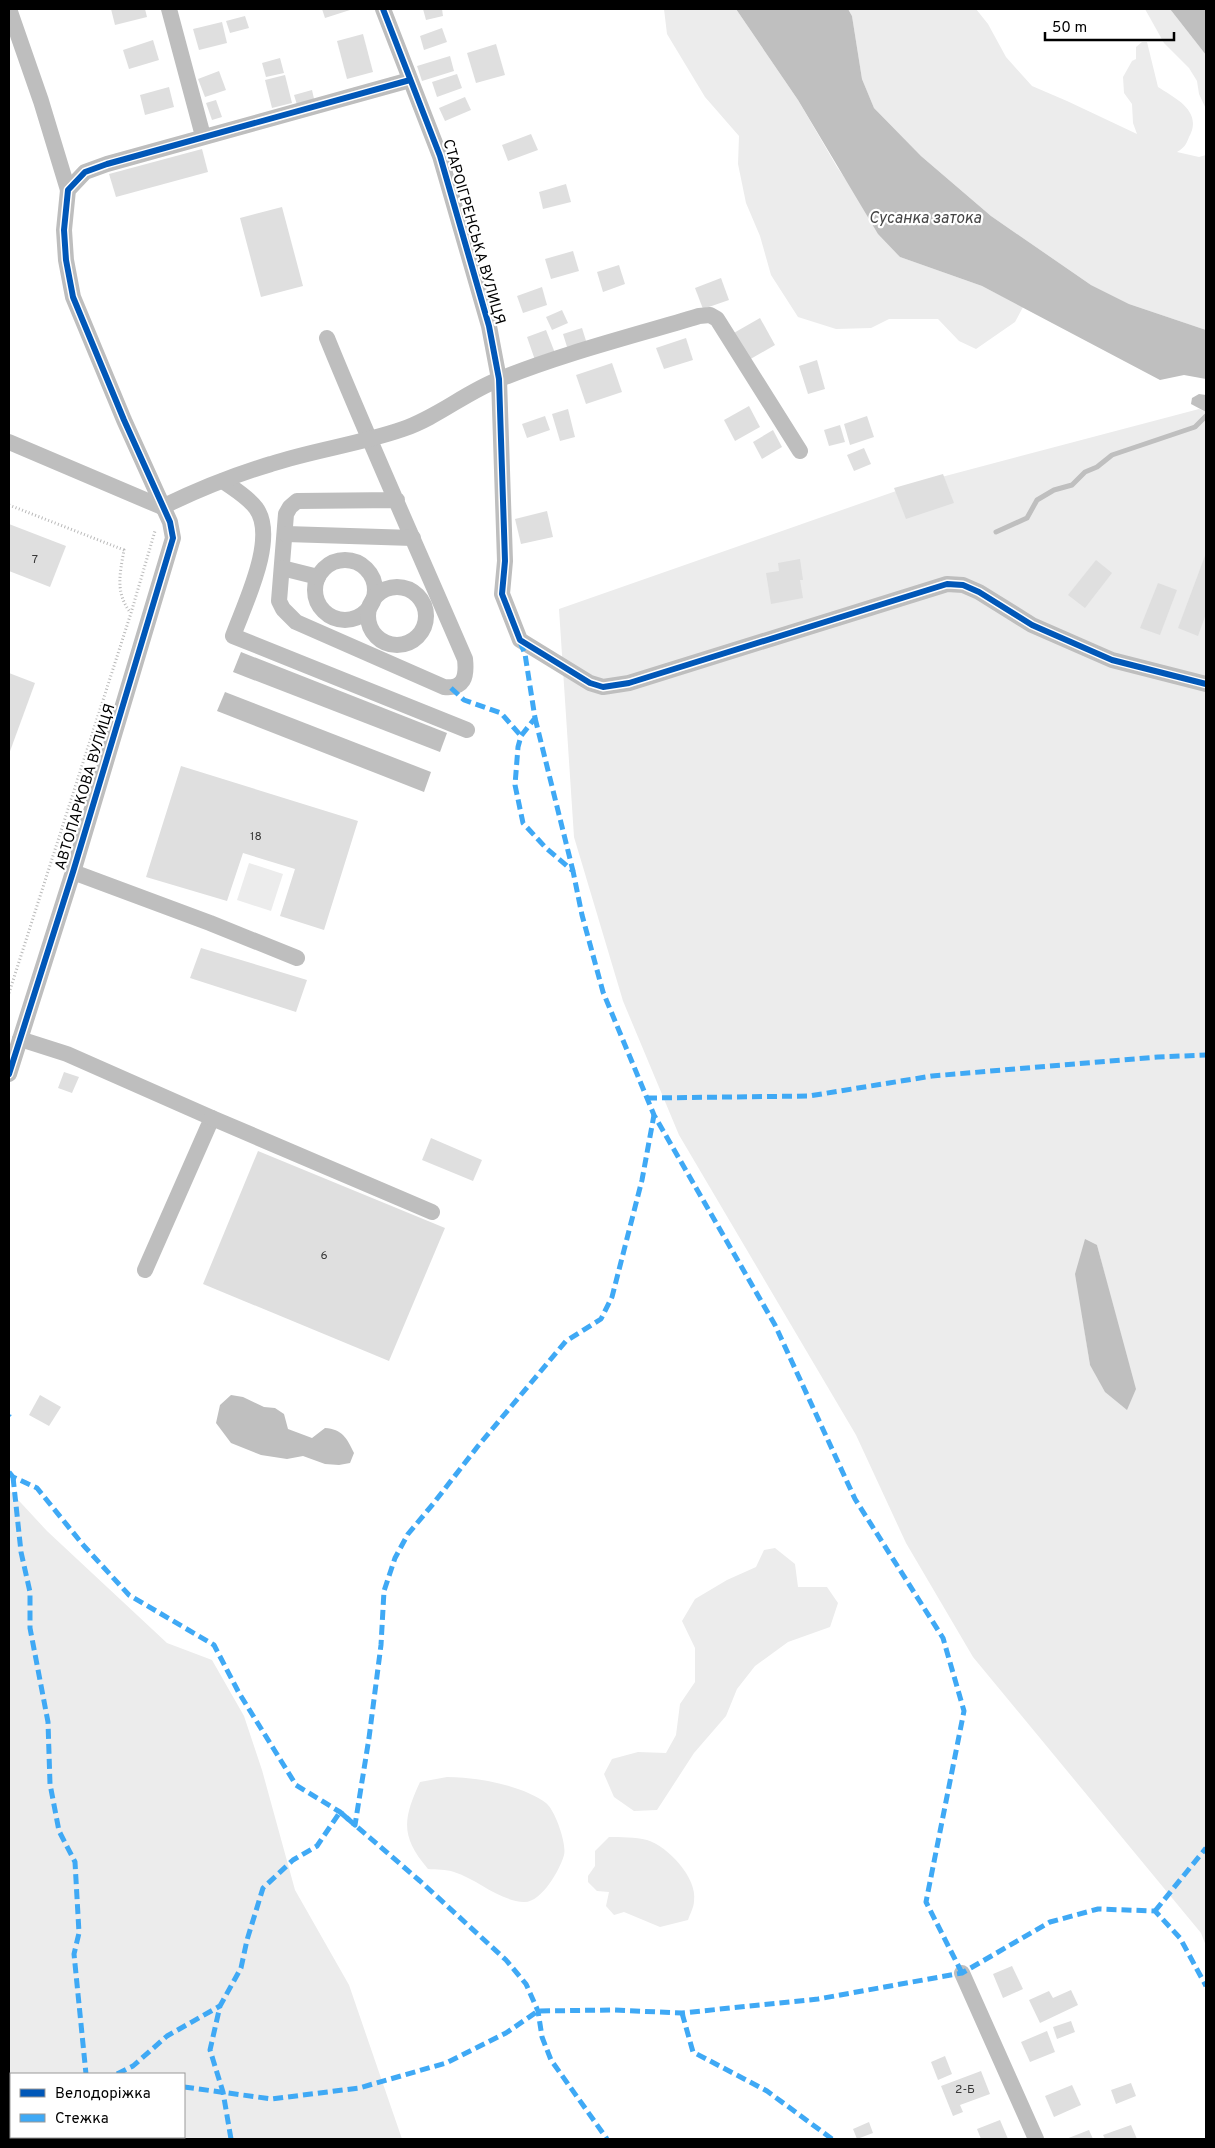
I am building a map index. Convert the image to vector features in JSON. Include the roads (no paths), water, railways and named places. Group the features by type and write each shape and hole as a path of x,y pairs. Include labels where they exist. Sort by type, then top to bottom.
{"street":[{"path":"169,9 204,136"},
{"name":"СТАРОІГРЕНСЬКА ВУЛИЦЯ","path":"383,9 443,165 489,326 499,379 505,561 502,594 520,640 590,683 603,687 629,683 947,584 963,585 979,592 1032,625 1112,660 1206,684"},
{"path":"9,10 41,101 68,190 86,172 106,164 410,80"},
{"name":"АВТОПАРКОВА ВУЛИЦЯ","path":"9,1074 73,872 169,557 173,538 170,522 73,297 66,260 64,230 68,190"},
{"path":"9,442 162,506 190,493 272,464 368,440 429,418 499,379 581,351 699,316 710,315 717,320 800,451"},
{"path":"327,338 368,440 397,500 465,659 467,672 464,680 451,688 444,687 296,622 283,609 279,601 286,534 286,514 297,501 397,500"},
{"path":"223,481 256,508 262,520 264,536 261,557 233,636 467,730"},
{"path":"286,534 413,538"},
{"path":"345,560 361,564 372,577 375,594 372,602 361,615 353,618 336,618 328,614 317,602 315,585 318,577 322,570 337,561 345,560"},
{"path":"282,568 318,577"},
{"path":"73,872 297,958"},
{"path":"20,1039 67,1054 432,1212"},
{"path":"145,1270 212,1118"},
{"path":"962,1973 1036,2139"}],"water":[{"name":"Сусанка затока","path":"736,9 848,9 852,16 862,79 874,108 921,156 991,216 1091,285 1129,304 1206,330 1206,379 1184,375 1160,380 982,286 900,257 878,234 798,100"},
{"path":"1170,9 1206,9 1206,55"},
{"path":"1199,394 1206,395 1206,412 1191,404 1192,398"},
{"path":"241,652 447,733 440,752 233,672"},
{"path":"225,692 431,772 424,792 217,711"},
{"path":"1085,1239 1097,1245 1136,1389 1127,1410 1105,1392 1090,1365 1075,1274"},
{"path":"231,1395 243,1397 264,1407 275,1408 284,1414 288,1429 312,1438 325,1428 340,1432 354,1453 350,1463 339,1465 325,1464 303,1456 287,1459 261,1455 231,1443 216,1423 220,1405"}],"waterway":[{"path":"996,532 1027,518 1037,500 1054,490 1072,485 1085,472 1097,467 1112,455 1195,427 1206,416"}]}
